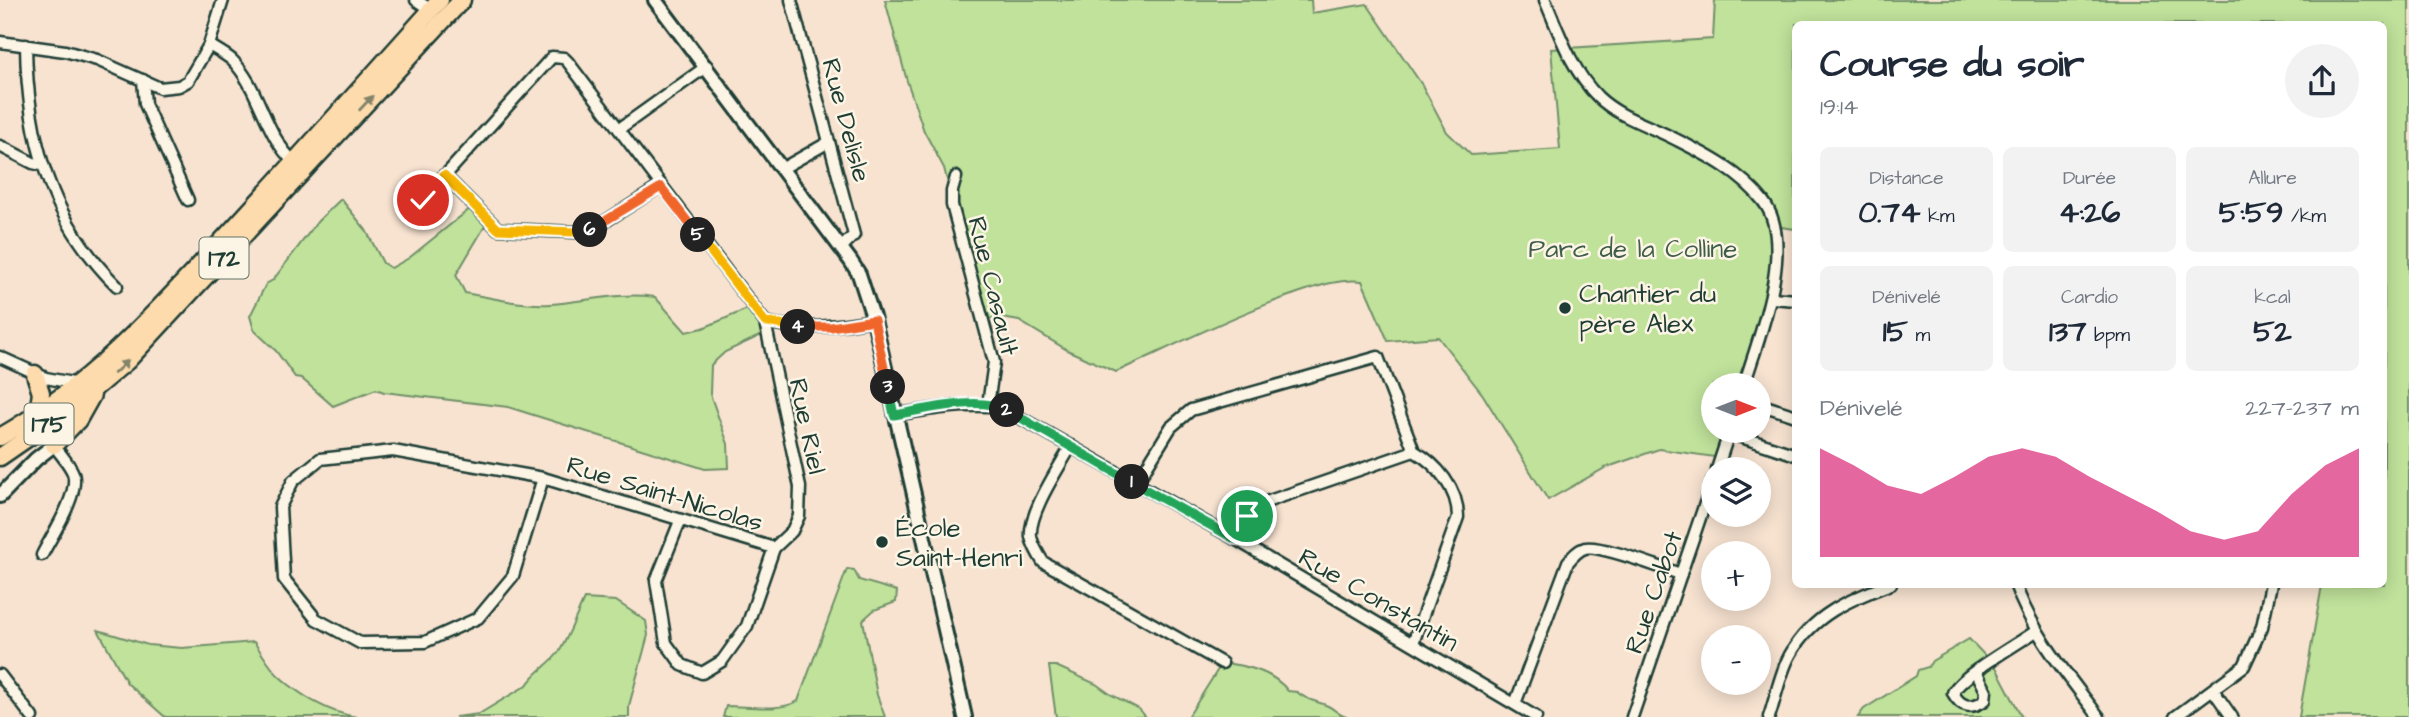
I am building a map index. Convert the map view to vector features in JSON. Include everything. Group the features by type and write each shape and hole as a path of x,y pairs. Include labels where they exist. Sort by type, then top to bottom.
{"main road":[{"name":"172","path":"96,388 156,331 462,0"},
{"name":"172","path":"0,437 78,384 152,318 435,5"},
{"path":"35,374 41,393 38,413"},
{"path":"54,445 78,420 96,388"},
{"name":"175","path":"0,457 96,388"}],"street":[{"path":"0,42 65,51 97,60 160,88 178,86 188,81 209,45 223,0"},
{"path":"416,0 435,5"},
{"path":"655,0 783,167 859,275 870,302 965,717"},
{"name":"Rue Delisle","path":"791,0 854,235 841,248"},
{"path":"1545,0 1555,27 1585,82 1600,99 1648,128 1717,160 1744,181 1765,203 1774,226 1776,252 1772,298 1748,373"},
{"path":"209,45 237,67 252,90 278,144 294,162"},
{"path":"26,46 30,115 42,165 57,202 69,222 94,259 117,286"},
{"name":"Rue Riel","path":"444,175 552,57 564,58 765,322 800,487 798,520 792,531 774,548 747,626 722,661 702,673 682,665 666,643 656,581 680,520"},
{"path":"619,129 706,66"},
{"path":"143,80 145,104 188,200"},
{"path":"783,167 829,142"},
{"path":"0,146 42,165"},
{"path":"423,200 444,175 498,229 575,232 593,229 661,187"},
{"name":"Rue Casault","path":"956,177 952,205 995,362 988,405"},
{"path":"1772,298 1792,300"},
{"path":"765,322 782,326 831,327 874,320"},
{"path":"0,357 55,381 78,384"},
{"path":"1136,484 1171,427 1191,410 1378,357 1414,451 1427,458 1440,472 1455,498 1458,517 1413,643"},
{"name":"Rue Constantin","path":"894,415 949,406 1001,407 1235,539 1536,717"},
{"path":"1771,408 1792,415"},
{"path":"1762,443 1792,454"},
{"path":"0,496 36,459 54,445 71,469 74,485 71,498 42,555"},
{"path":"1070,446 1037,511 1031,529 1031,539 1043,562 1222,663"},
{"name":"Rue Saint-Nicolas","path":"544,478 513,576 478,618 425,642 360,643 316,619 284,579 280,507 293,481 320,459 393,451 544,478 774,548"},
{"path":"1235,539 1247,516 1269,501 1414,451"},
{"name":"Rue Cabot","path":"1632,717 1701,515"},
{"path":"1515,704 1568,562 1578,551 1588,547 1604,550 1681,574"},
{"path":"1769,717 1790,655 1810,629 1835,607 1878,588"},
{"path":"2017,588 2036,631 2099,717"},
{"path":"2175,717 2244,666 2266,612 2270,588"},
{"path":"1976,671 2036,631"},
{"path":"0,675 32,717"},
{"path":"2213,690 2232,717"}],"green space":[{"name":"Parc de la Colline","path":"885,0 1311,0 1312,13 1367,4 1422,85 1447,132 1471,155 1560,149 1551,49 1713,39 1715,0 2409,0 2409,717 2299,717 2321,588 2387,588 2387,21 1792,21 1792,229 1774,226 1772,298 1748,373 1701,373 1701,443 1726,443 1721,457 1659,449 1605,468 1548,500 1483,395 1438,337 1388,341 1362,281 1334,282 1267,304 1116,372 1069,351 1019,321 983,319 944,168 924,131"},
{"path":"341,199 366,230 383,263 391,268 409,258 476,204 489,219 456,275 465,293 529,304 564,303 616,296 655,297 686,332 703,328 752,307 766,333 725,352 711,365 710,394 728,444 729,468 705,469 508,407 376,389 333,406 301,378 295,377 276,351 254,330 250,316 266,284 273,280 318,221"},
{"path":"847,569 854,570 859,580 897,591 896,602 874,610 863,620 877,695 885,717 723,717 726,706 773,707 798,701"},
{"path":"584,599 616,601 646,621 648,635 629,706 629,717 455,717 479,714 527,685 559,652"},
{"path":"98,630 148,645 182,648 254,642 276,673 297,691 326,708 357,717 165,717 127,683"},
{"path":"1969,639 1996,667 2022,717 1858,717 1864,709 1916,676 1918,670 1928,667 1932,661"},
{"path":"1222,663 1267,674 1288,691 1297,692 1347,717 1188,717"},
{"path":"1049,666 1056,666 1096,684 1139,709 1146,717 1056,717"}],"place":[{"name":"Chantier du père Alex","path":"1565,308"},
{"name":"École Saint-Henri","path":"882,542"}],"route":[{"path":"423,200 444,175 498,229 582,232 593,229 661,187 765,322 782,326 831,327 874,320 894,415 949,406 979,404 1001,407 1235,539 1247,516"}]}
